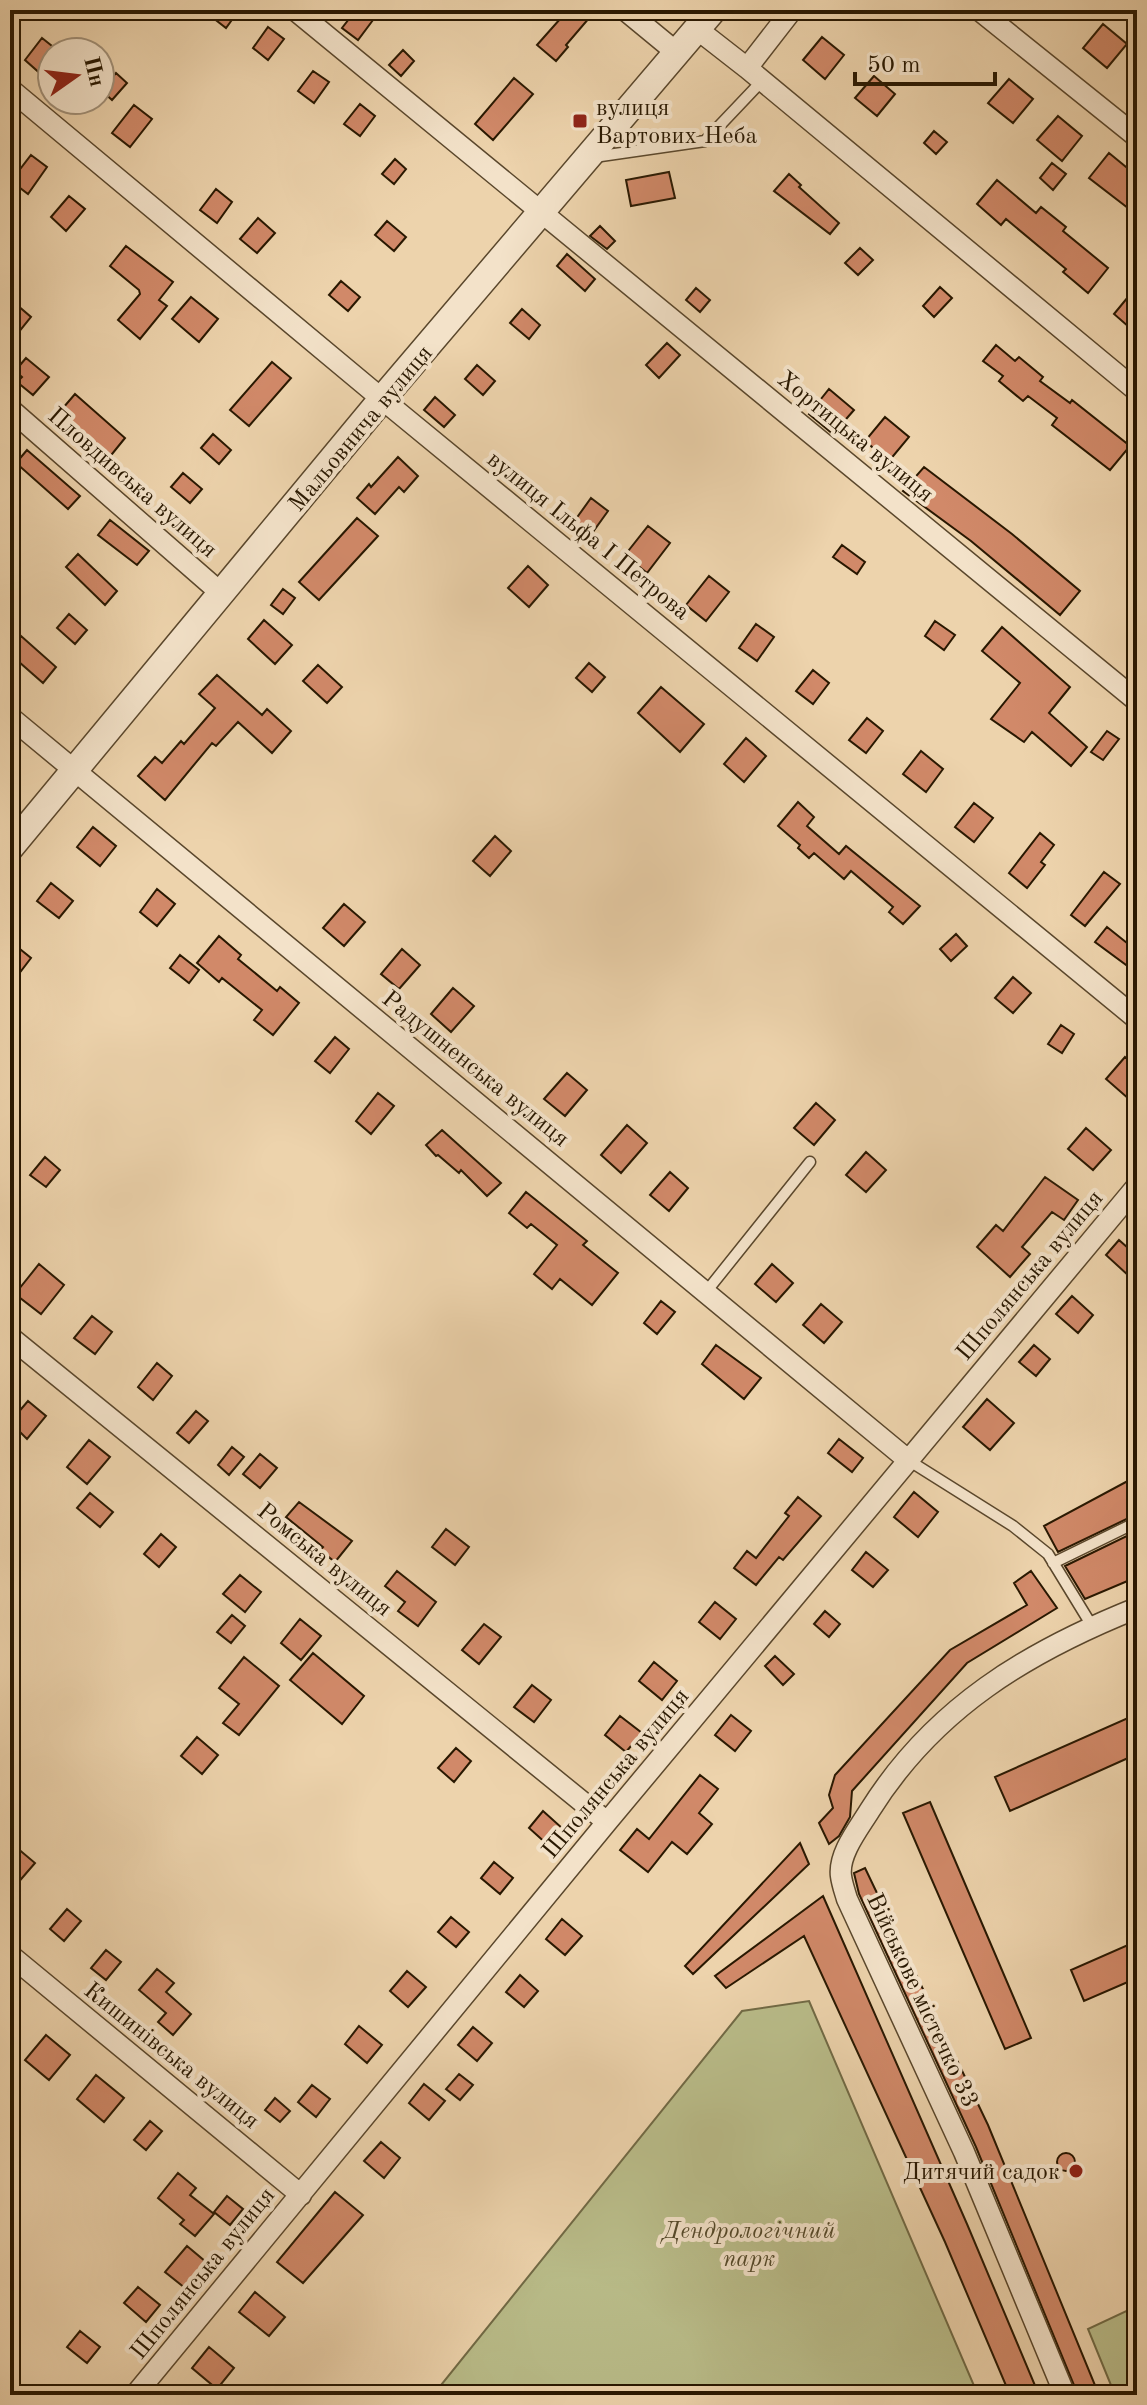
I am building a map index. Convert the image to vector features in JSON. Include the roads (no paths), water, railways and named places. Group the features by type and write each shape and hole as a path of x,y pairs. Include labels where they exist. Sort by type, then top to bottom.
{"street":[{"name":"Хортицька вулиця","path":"295,10 1137,701"},
{"path":"625,10 676,52"},
{"path":"754,75 792,10"},
{"path":"979,10 1137,137"},
{"name":"Мальовнича вулиця","path":"10,848 382,399 707,17"},
{"path":"707,17 754,75 1137,391"},
{"name":"вулиця Ільфа І Петрова","path":"10,89 1137,1019"},
{"name":"Пловдивська вулиця","path":"10,409 222,594"},
{"name":"Радушненська вулиця","path":"10,717 908,1460"},
{"name":"Шполянська вулиця","path":"135,2395 1137,1186"},
{"name":"Ромська вулиця","path":"10,1337 607,1822"},
{"name":"Військове містечко 33","path":"1065,2395 964,2152 847,1899 841,1875 842,1858 891,1777 922,1742 980,1690 1054,1645 1137,1608"},
{"name":"Кишинівська вулиця","path":"10,1955 301,2195"}],"lane":[{"path":"584,159 705,141 754,75"},
{"path":"706,1292 810,1162"},
{"path":"908,1460 1013,1526 1048,1554 1092,1626"},
{"path":"1053,1563 1137,1522"}],"place":[{"name":"вулиця Вартових Неба","path":"580,121"},
{"name":"Дитячий садок","path":"1076,2171"}],"park label":[{"name":"Дендрологічний парк","path":"749,2244"}]}
